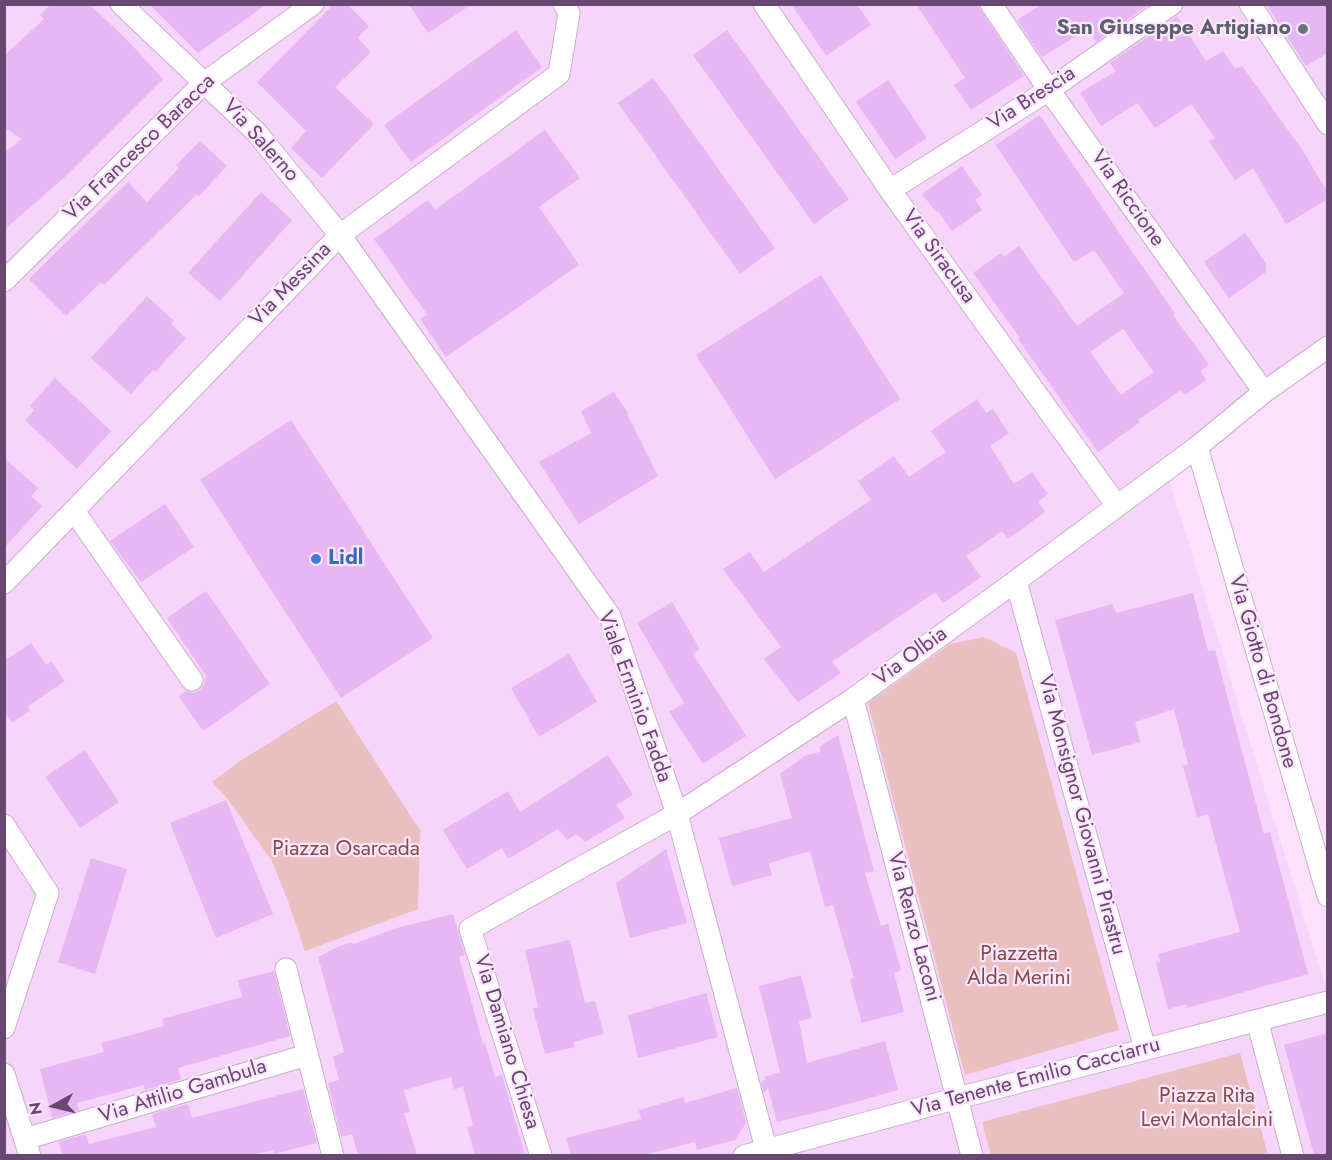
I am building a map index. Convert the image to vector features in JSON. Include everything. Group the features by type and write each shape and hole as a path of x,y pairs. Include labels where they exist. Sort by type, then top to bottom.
{"street":[{"name":"Via Salerno","path":"121,4 256,132 340,235"},
{"name":"Via Francesco Baracca","path":"4,281 204,82 313,4"},
{"name":"Via Messina","path":"4,583 340,235 560,74 569,13 564,4"},
{"name":"Via Siracusa","path":"764,4 890,190 1117,506"},
{"name":"Via Riccione","path":"991,4 1049,90 1264,392"},
{"name":"Via Brescia","path":"890,190 1049,90 1172,4"},
{"path":"1250,4 1328,124"},
{"name":"Viale Erminio Fadda","path":"340,235 610,616 677,814 767,1153"},
{"name":"Via Olbia","path":"470,929 677,814 853,699 1197,447 1264,392 1328,347"},
{"name":"Via Giotto di Bondone","path":"1197,447 1328,896"},
{"path":"74,512 192,680"},
{"name":"Via Monsignor Giovanni Pirastru","path":"1016,581 1145,1049"},
{"name":"Via Renzo Laconi","path":"853,699 972,1155"},
{"path":"4,825 48,893 4,1028"},
{"name":"Via Damiano Chiesa","path":"470,929 541,1155"},
{"path":"286,969 333,1155"},
{"name":"Via Tenente Emilio Cacciarru","path":"744,1155 767,1153 958,1098 1328,1002"},
{"path":"1257,1020 1293,1155"},
{"name":"Via Attilio Gambula","path":"28,1147 307,1055"},
{"path":"4,1074 28,1147"}],"shaded area":[{"path":"5,5 1327,5 1327,355 1162,457 1327,992 1327,1155 5,1156"}],"green space":[{"name":"Piazzetta Alda Merini","path":"984,637 1016,653 1119,1030 965,1075 868,703 950,644"},
{"name":"Piazza Osarcada","path":"336,701 420,830 418,909 305,951 272,861 226,797 212,782 240,761"},
{"name":"Piazza Rita Levi Montalcini","path":"1240,1053 1268,1155 991,1155 982,1122"}],"building":[{"path":"51,4 89,4 163,79 67,175 4,230 4,153 22,139 4,127 4,56 44,19 40,15"},
{"path":"149,4 267,4 198,53"},
{"path":"334,4 347,4 369,26 358,38 371,52 335,87 374,124 322,178 291,148 306,131 257,82"},
{"path":"409,4 472,4 428,33"},
{"path":"791,4 857,4 871,25 826,56"},
{"path":"916,4 977,4 1024,76 971,110 954,85 965,78"},
{"path":"1042,4 1149,4 1096,42 1088,29 1042,57 1017,20"},
{"name":"San Giuseppe Artigiano","path":"1266,4 1328,4 1328,53 1306,66"},
{"path":"1177,16 1206,61 1223,51 1235,69 1242,66 1303,151 1328,193 1328,199 1286,224 1253,168 1235,180 1209,141 1215,138 1191,104 1155,128 1137,103 1101,126 1080,93 1116,71 1110,63"},
{"path":"516,30 542,67 411,162 384,125"},
{"path":"727,30 849,199 814,224 693,55"},
{"path":"653,78 775,248 740,274 618,103"},
{"path":"888,80 927,138 895,159 856,102"},
{"path":"1040,115 1175,313 1173,315 1209,365 1200,371 1206,380 1185,395 1181,390 1098,452 973,273 1001,253 1004,257 1019,246 1077,326 1124,293 1094,250 1074,262 996,145","holes":["1123,329 1154,372 1121,395 1090,352"]},
{"path":"545,130 580,178 539,207 579,265 446,357 420,319 427,314 374,239 428,200 435,210"},
{"path":"200,141 227,166 199,196 197,194 104,285 101,282 66,316 29,279 128,182 147,202 179,168 176,165"},
{"path":"962,166 982,195 975,200 982,210 952,231 922,194"},
{"path":"261,192 292,220 220,301 188,273"},
{"path":"1245,233 1266,264 1266,272 1229,298 1204,262"},
{"path":"821,275 900,399 775,479 696,355"},
{"path":"147,296 174,321 171,324 186,338 131,394 91,358"},
{"path":"55,378 111,431 77,469 25,420 34,410 30,406"},
{"path":"614,392 628,413 658,476 579,524 539,462 591,433 581,411"},
{"path":"977,399 986,413 993,409 1009,433 990,446 1014,484 1032,472 1048,494 1038,502 1045,512 1008,539 1002,531 966,556 981,577 943,603 935,592 832,662 841,673 798,702 764,659 781,647 723,569 750,552 764,572 871,500 858,481 894,456 909,477 946,452 931,431"},
{"name":"Lidl","path":"291,420 433,638 341,698 200,480"},
{"path":"4,458 38,488 31,496 42,506 4,548"},
{"path":"165,504 194,547 141,582 110,541"},
{"path":"206,591 270,684 203,731 179,696 186,691 194,693 200,690 207,677 167,618"},
{"path":"1193,593 1208,651 1215,650 1264,834 1270,832 1308,974 1187,1008 1186,1004 1168,1009 1156,963 1160,962 1158,954 1240,932 1208,814 1197,817 1183,766 1188,764 1174,709 1135,722 1140,742 1092,755 1055,620 1113,604 1116,613"},
{"path":"672,602 700,649 693,654 746,736 703,764 669,712 684,703 637,623"},
{"path":"31,643 46,665 51,661 65,681 28,706 30,711 12,723 4,712 4,661"},
{"path":"569,654 597,702 539,737 511,688"},
{"path":"838,735 874,871 865,873 881,926 888,924 901,970 894,973 904,1012 862,1023 850,980 854,978 833,905 825,907 810,851 769,863 772,875 732,886 719,838 792,818 780,774 806,755 820,752 820,746"},
{"path":"85,750 119,802 80,828 45,777"},
{"path":"608,755 633,795 616,805 625,818 585,842 576,834 567,840 558,829 508,859 502,848 467,869 443,830 508,791 520,812"},
{"path":"226,800 273,914 216,938 170,823"},
{"path":"666,849 687,923 630,938 616,883"},
{"path":"91,858 127,869 95,974 58,962"},
{"path":"453,914 465,955 459,957 483,1044 485,1043 495,1077 502,1075 525,1155 475,1155 467,1127 473,1125 463,1087 454,1089 451,1077 404,1090 410,1112 404,1113 417,1155 358,1155 352,1134 341,1137 328,1083 339,1080 333,1057 344,1052 318,957 342,945 354,944 397,928"},
{"path":"570,940 585,1003 595,1001 604,1034 573,1042 575,1047 545,1054 533,1009 538,1007 525,950"},
{"path":"274,971 290,1036 178,1068 181,1079 145,1090 144,1085 77,1103 79,1110 52,1118 40,1069 104,1052 101,1043 164,1026 162,1019 242,997 238,980"},
{"path":"801,975 812,1018 799,1021 807,1063 885,1041 898,1090 777,1122 768,1088 764,1093 761,1081 765,1080 764,1077 780,1072 759,986"},
{"path":"706,993 718,1037 638,1058 628,1015"},
{"path":"1328,1033 1328,1155 1314,1155 1284,1045"},
{"path":"737,1088 746,1123 735,1140 697,1150 695,1142 644,1155 571,1155 566,1138 641,1119 639,1110 684,1097 685,1103"},
{"path":"303,1089 317,1143 274,1154 273,1150 251,1155 62,1155 59,1142 86,1134 89,1144 156,1127 152,1114 188,1104 192,1118"}],"place":[{"name":"San Giuseppe Artigiano","path":"1303,29"},
{"name":"Lidl","path":"316,559"}]}
